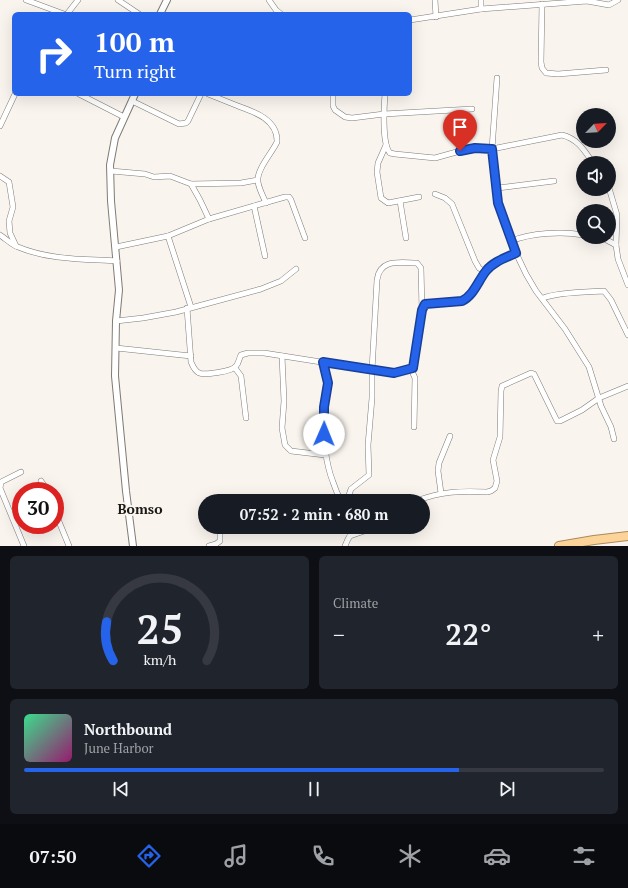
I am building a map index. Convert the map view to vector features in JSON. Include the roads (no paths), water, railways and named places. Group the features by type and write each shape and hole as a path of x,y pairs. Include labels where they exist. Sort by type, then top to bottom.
{"highway":[{"path":"559,546 589,540 628,536"}],"street":[{"path":"26,0 59,12"},
{"path":"67,12 78,0"},
{"path":"118,0 136,12"},
{"path":"161,12 167,0"},
{"path":"269,0 278,12"},
{"path":"435,0 436,17"},
{"path":"481,0 481,9"},
{"path":"412,20 527,3 542,4 566,1 601,1 609,5 618,0"},
{"path":"542,4 541,62 542,68 546,73 558,74 606,70"},
{"path":"498,78 492,149 498,188 498,203 516,253 536,291 557,317 586,361 614,440"},
{"path":"0,126 14,96"},
{"path":"83,96 124,117"},
{"path":"133,546 115,376 118,290 110,171 113,146 134,96"},
{"path":"132,101 179,124 183,124 188,121 200,96"},
{"path":"213,96 255,112 267,120 274,129 277,142 261,169 257,180 266,203"},
{"path":"333,96 332,106 335,110 345,117 352,118 384,114 472,109"},
{"path":"385,96 384,114 386,145 390,153 435,158 475,148 492,149 562,135 573,139 582,147 588,156"},
{"path":"386,145 378,163 381,198 388,203 419,197"},
{"path":"110,171 145,174 154,177 170,176 191,184 241,183 257,180"},
{"path":"0,176 9,182 11,190 13,207 9,221 10,233 17,247"},
{"path":"498,188 554,182"},
{"path":"191,184 208,219"},
{"path":"435,194 445,198 452,204 475,261 479,268 485,272"},
{"path":"611,196 617,215 616,245 618,259 628,285"},
{"path":"116,247 168,236 208,219 285,197 289,197 291,200 305,238"},
{"path":"400,201 406,238"},
{"path":"254,206 265,256"},
{"path":"511,241 534,235 561,233 576,234"},
{"path":"0,236 17,247 32,252 69,258 117,261"},
{"path":"168,236 190,308 190,356 193,367 196,371 203,374 221,372 235,368 239,357 244,354 260,353 323,362 372,370 394,373 411,369 414,366 422,310 421,268 417,263 390,263 382,268 378,274 372,370 372,398 369,420 369,475 351,489 349,494"},
{"path":"422,310 425,304 466,300 485,272 495,262 516,253"},
{"path":"116,321 143,318 190,308 261,289 281,281 296,269"},
{"path":"543,298 550,295 556,296 604,292 611,300 628,335"},
{"path":"116,348 190,356"},
{"path":"282,356 284,401 282,428 286,446 292,452 325,455"},
{"path":"323,362 328,383 324,421 325,455 327,467 338,494"},
{"path":"235,368 239,373 241,380 246,418"},
{"path":"411,369 415,378 414,427"},
{"path":"430,497 441,493 464,491 487,492 495,488 497,475 493,460 500,437 502,386 531,373 534,374 558,422 582,410 599,398 628,386"},
{"path":"441,493 438,471 439,463 450,436"},
{"path":"21,472 1,482 0,488 24,546"},
{"path":"64,534 69,546"},
{"path":"209,546 220,541 220,534"},
{"path":"345,546 350,536 356,534"}],"district":[{"name":"Bomso","path":"140,509"}]}
